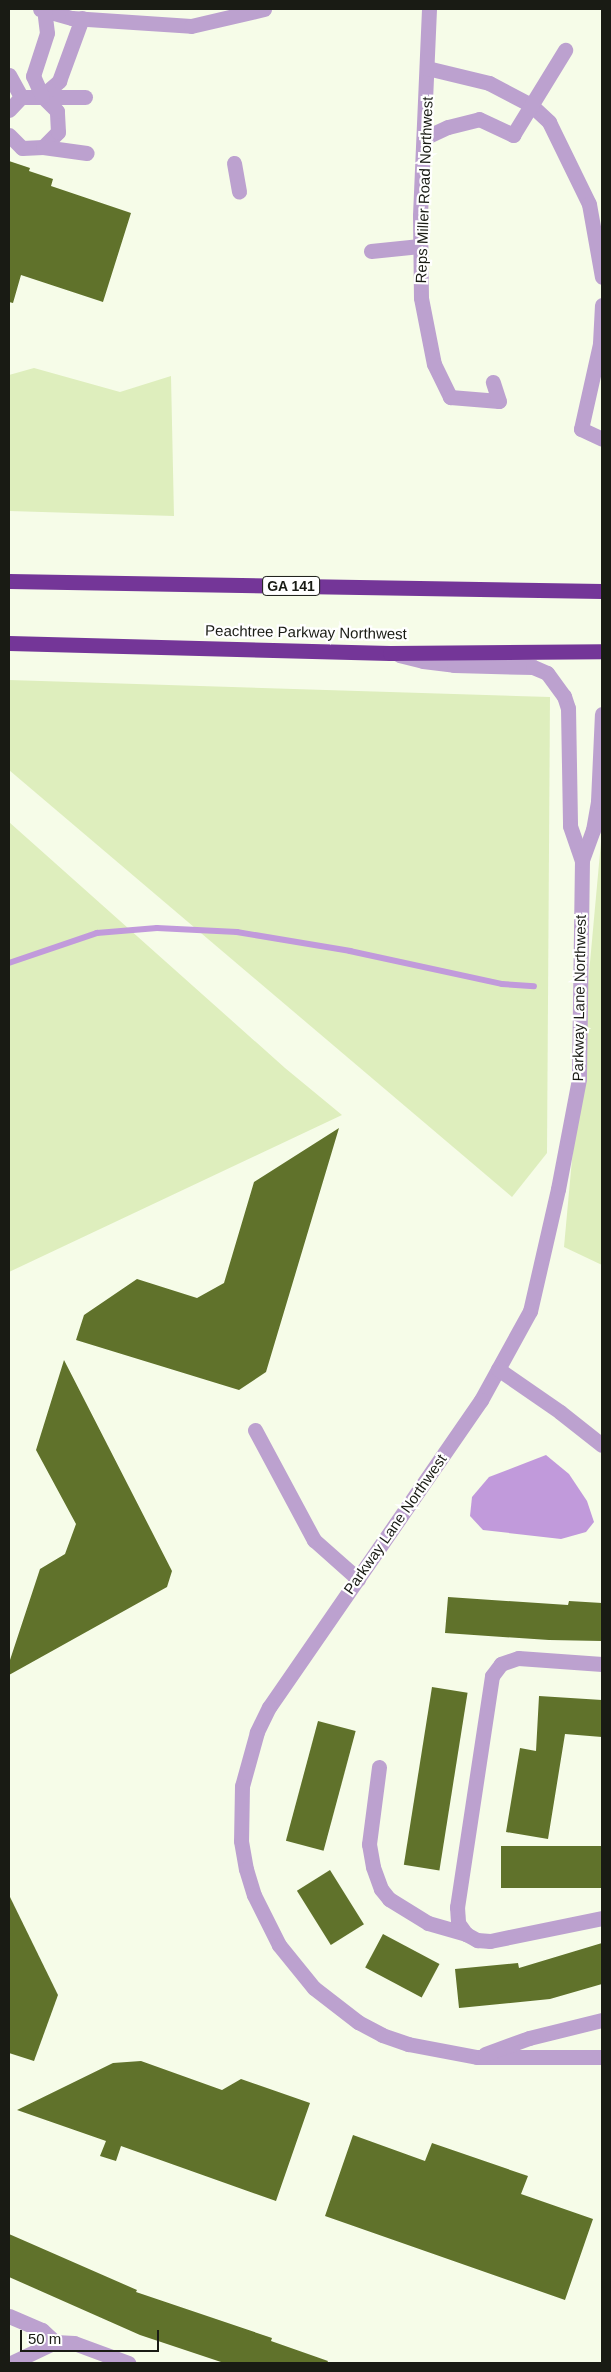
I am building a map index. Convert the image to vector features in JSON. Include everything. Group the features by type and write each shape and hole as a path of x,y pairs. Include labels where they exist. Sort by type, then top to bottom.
{"highway":[{"name":"GA 141","path":"9,581 602,591"},
{"name":"Peachtree Parkway Northwest","path":"9,643 390,653 602,651"}],"street":[{"path":"43,147 58,132 57,111 42,96 33,76 47,33 42,9 72,18 191,26 264,9"},
{"name":"Reps Miller Road Northwest","path":"429,9 420,246 421,298 434,364 450,397 499,401 493,382"},
{"path":"42,96 59,81 82,18"},
{"path":"424,138 448,127 478,119 514,134 565,50"},
{"path":"427,68 490,82 531,105 549,122 589,204 602,277"},
{"path":"9,75 21,97"},
{"path":"9,110 21,97 86,98"},
{"path":"9,135 22,148 43,147 87,153"},
{"path":"234,164 239,192"},
{"path":"371,251 420,246"},
{"path":"602,305 600,344 581,429 602,439"},
{"name":"Parkway Lane Northwest","path":"390,653 423,661 454,665 533,667 547,673 557,684 568,708 570,826 582,860"},
{"name":"Parkway Lane Northwest","path":"602,714 598,801 593,830 582,860 579,1079 530,1312 481,1400 269,1707 256,1732 248,1759 241,1795 241,1841 246,1869 258,1904 279,1945 314,1988 335,2006 382,2035 408,2044 477,2057 602,2057"},
{"path":"498,1369 560,1412 602,1445"},
{"path":"255,1430 314,1540 358,1579"},
{"path":"466,1934 458,1923 457,1907 492,1676 502,1664 518,1658 602,1664"},
{"path":"379,1767 369,1844 373,1867 381,1889 389,1899 428,1923 466,1934 477,1940 490,1941 602,1918"},
{"path":"477,2057 529,2038 602,2020"},
{"path":"9,2316 42,2330 55,2342"},
{"path":"11,2363 55,2342 74,2343 128,2363"}],"green space":[{"path":"34,368 120,392 171,376 174,516 9,511 9,375"},
{"path":"9,680 550,697 547,1153 512,1197 9,770"},
{"path":"9,822 285,1068 342,1115 9,1272"},
{"path":"602,831 602,1265 564,1247"}],"shaded area":[{"path":"546,1455 569,1474 587,1501 594,1522 586,1532 561,1539 483,1530 470,1516 472,1497 489,1477"}],"building":[{"path":"9,161 30,168 29,171 53,179 51,186 131,213 103,302 21,275 13,303 9,302"},
{"path":"339,1128 266,1372 239,1390 76,1340 84,1315 137,1279 197,1298 224,1283 254,1182"},
{"path":"64,1360 172,1571 167,1587 9,1675 9,1663 40,1569 65,1554 76,1524 36,1450"},
{"path":"448,1597 568,1605 569,1601 602,1603 602,1641 549,1640 445,1633"},
{"path":"432,1687 468,1693 439,1870 404,1865"},
{"path":"539,1696 602,1700 602,1737 565,1734 548,1839 506,1832 520,1748 536,1751"},
{"path":"318,1721 356,1731 324,1851 286,1841"},
{"path":"501,1846 602,1846 602,1888 501,1888"},
{"path":"330,1870 364,1924 331,1945 297,1891"},
{"path":"9,1895 58,1995 34,2061 9,2053"},
{"path":"383,1934 440,1964 422,1998 365,1968"},
{"path":"602,1943 602,1984 550,1999 459,2008 455,1969 518,1963 519,1968"},
{"path":"141,2061 222,2090 241,2079 310,2103 276,2201 121,2146 116,2161 100,2156 106,2141 17,2110 113,2063"},
{"path":"353,2135 425,2161 432,2143 528,2176 521,2194 593,2219 565,2300 325,2216"},
{"path":"9,2234 137,2290 136,2292 272,2338 271,2341 328,2361 327,2363 224,2363 140,2335 9,2277"}],"waterway":[{"path":"9,963 97,933 157,928 237,932 350,951 502,984 534,986"}]}
